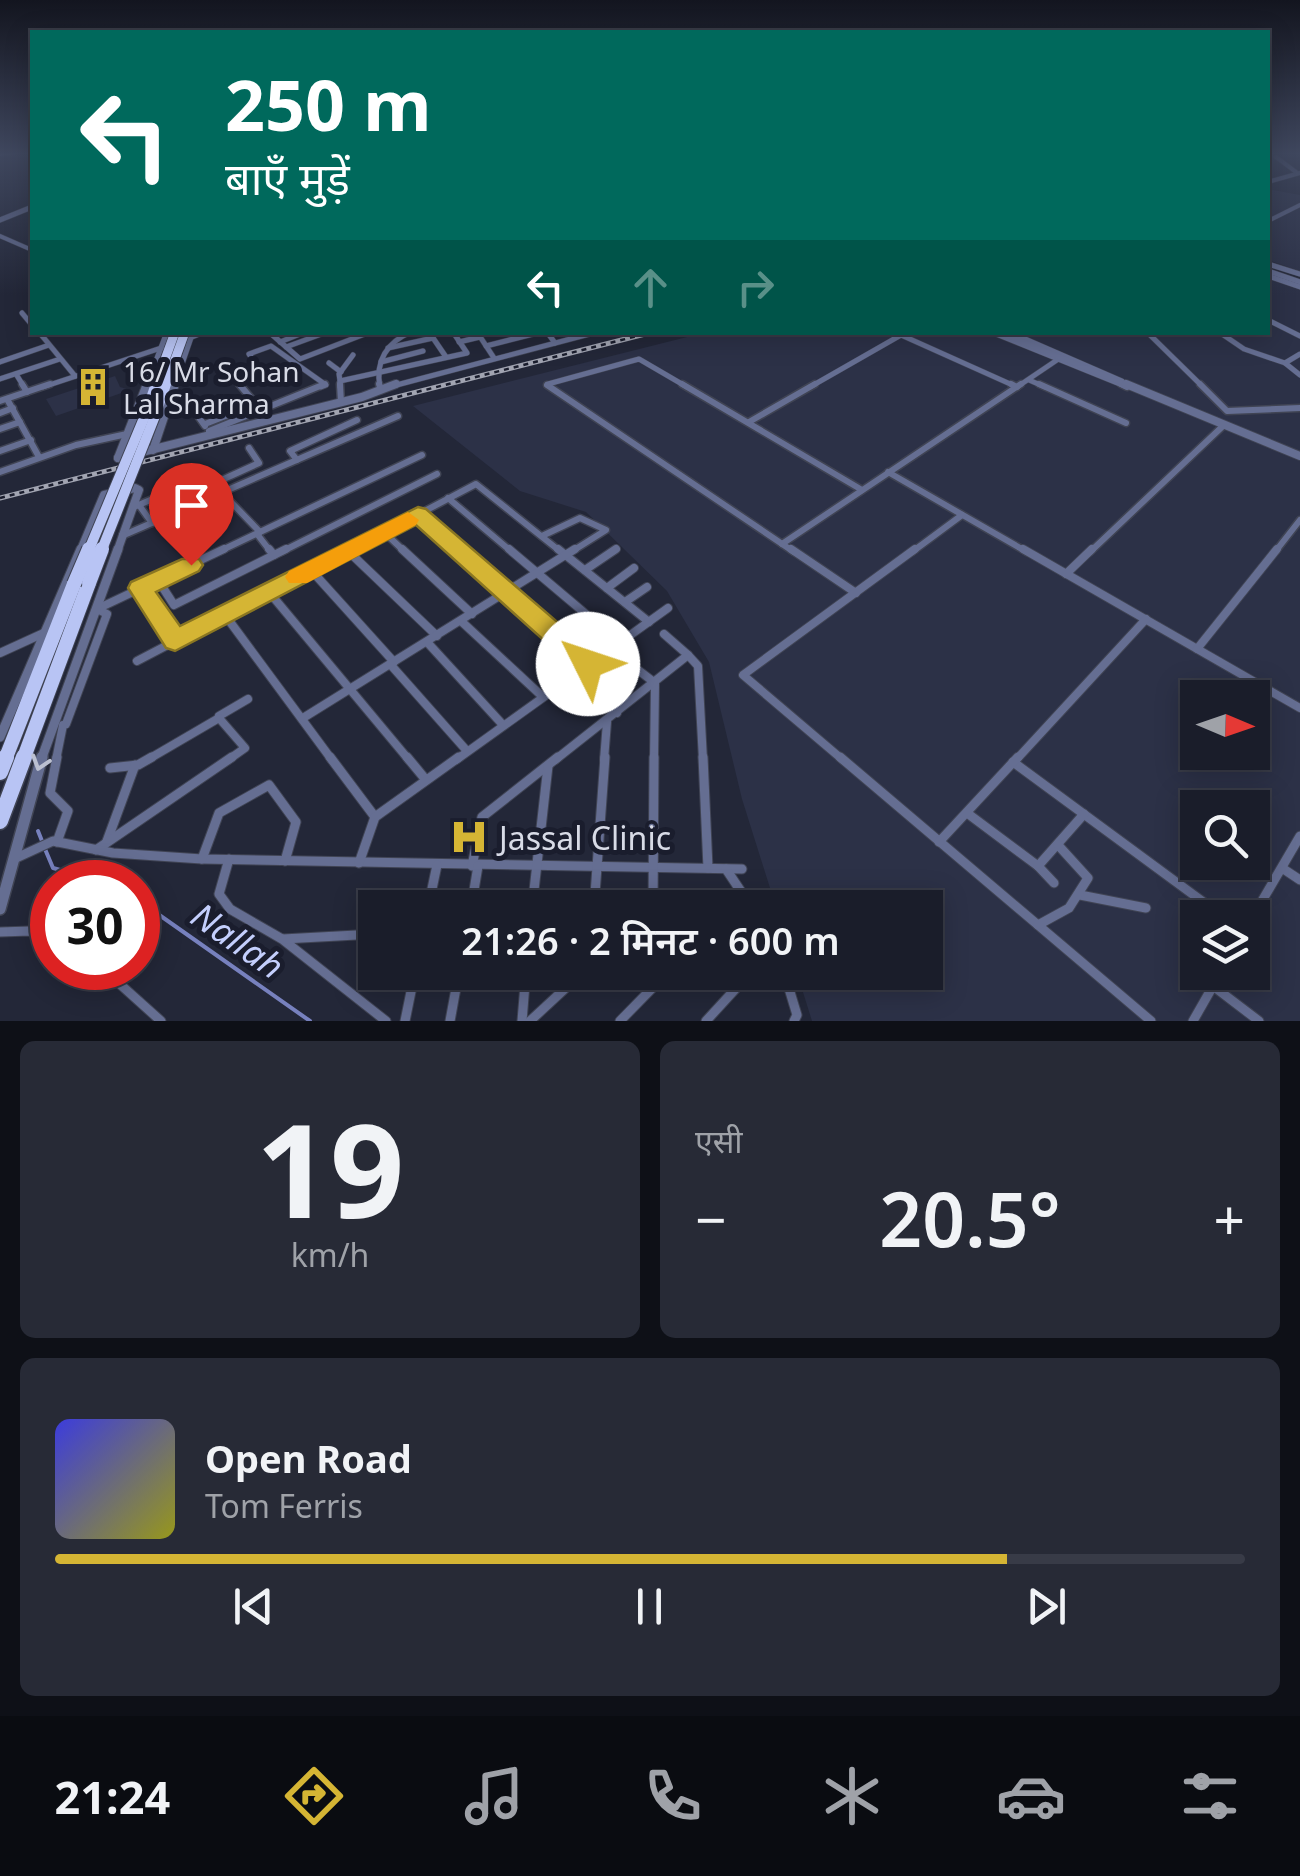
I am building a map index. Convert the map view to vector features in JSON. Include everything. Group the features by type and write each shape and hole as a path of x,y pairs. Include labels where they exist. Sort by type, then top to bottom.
{"highway":[{"path":"0,772 174,335"},
{"path":"0,821 190,335"}],"street":[{"path":"1270,220 1300,205"},
{"path":"0,218 30,206"},
{"path":"1286,212 1300,216"},
{"path":"0,236 30,249"},
{"path":"19,244 30,242"},
{"path":"1270,271 1299,278"},
{"path":"22,313 30,323"},
{"path":"1270,321 1300,336"},
{"path":"41,335 75,376"},
{"path":"167,335 118,458 208,431 326,384 271,346 249,354 256,364 230,374 256,404 208,431"},
{"path":"153,450 190,335"},
{"path":"272,335 300,359 362,335"},
{"path":"280,342 298,335"},
{"path":"286,347 319,335"},
{"path":"374,374 388,348 402,335"},
{"path":"388,348 431,335 446,358"},
{"path":"454,335 474,363"},
{"path":"459,342 478,335 494,358"},
{"path":"495,335 500,343"},
{"path":"486,346 518,335"},
{"path":"547,335 556,343"},
{"path":"208,431 341,402 579,335"},
{"path":"748,423 900,335 1017,386"},
{"path":"998,335 1113,384 1134,388"},
{"path":"1006,335 1300,456"},
{"path":"1016,335 1134,388"},
{"path":"1150,335 1226,411"},
{"path":"1224,335 1244,348 1286,363 1300,374"},
{"path":"418,342 429,362"},
{"path":"0,362 49,346"},
{"path":"40,457 13,408 4,400 162,348"},
{"path":"380,362 423,352"},
{"path":"340,381 466,353"},
{"path":"341,402 341,372 352,354"},
{"path":"1286,363 1300,354"},
{"path":"856,593 546,385 639,358 862,490"},
{"path":"0,379 60,359"},
{"path":"782,544 1057,360"},
{"path":"329,363 341,372"},
{"path":"16,374 27,392"},
{"path":"374,374 381,390"},
{"path":"1028,380 1126,423"},
{"path":"170,400 188,402 208,431"},
{"path":"0,412 13,408"},
{"path":"1204,417 1226,411 1300,408"},
{"path":"110,573 123,535 398,416"},
{"path":"298,460 290,452 357,420"},
{"path":"0,429 20,422"},
{"path":"1066,574 1224,425"},
{"path":"0,472 127,434"},
{"path":"0,451 30,440"},
{"path":"204,488 259,463 250,448"},
{"path":"96,609 422,455"},
{"path":"888,472 1300,708"},
{"path":"158,580 174,605 438,474"},
{"path":"136,506 197,480 212,497"},
{"path":"137,661 476,484 648,622"},
{"path":"0,737 104,496 110,491 139,490 52,728 24,820 21,849 11,861 0,909"},
{"path":"448,498 620,642"},
{"path":"231,502 274,555"},
{"path":"136,506 152,523"},
{"path":"418,514 588,664"},
{"path":"962,514 743,676 1150,1021"},
{"path":"303,718 606,530 587,516 578,516 542,536"},
{"path":"1197,649 1300,520"},
{"path":"384,532 472,614"},
{"path":"585,570 616,549"},
{"path":"348,550 436,636"},
{"path":"607,588 634,568"},
{"path":"311,570 467,751"},
{"path":"66,580 86,571 110,573"},
{"path":"624,602 646,587"},
{"path":"140,588 175,641"},
{"path":"270,592 426,780"},
{"path":"359,863 375,816 668,608"},
{"path":"55,841 68,811 50,792 66,724 107,614 96,609"},
{"path":"225,615 375,816"},
{"path":"462,620 543,697"},
{"path":"939,842 1146,620"},
{"path":"0,654 48,632"},
{"path":"664,634 698,666 708,868"},
{"path":"427,642 503,725"},
{"path":"473,890 482,817 688,656"},
{"path":"629,663 654,683"},
{"path":"653,890 654,683"},
{"path":"590,692 617,713"},
{"path":"110,768 135,765 248,699"},
{"path":"96,850 245,748 223,718 216,718"},
{"path":"594,890 607,721"},
{"path":"52,728 66,724"},
{"path":"1012,762 1201,900"},
{"path":"107,842 135,765"},
{"path":"533,890 548,765"},
{"path":"202,859 220,813 269,784 296,822 285,861"},
{"path":"967,813 1038,866 1054,883"},
{"path":"1038,866 1084,814"},
{"path":"1263,900 1300,836"},
{"path":"21,849 55,841 96,850 202,859 742,869"},
{"path":"1038,925 1063,916 1088,878 1058,845"},
{"path":"229,860 220,894 230,909 282,939 386,1021"},
{"path":"432,890 437,865"},
{"path":"725,868 740,890"},
{"path":"1282,868 1300,880"},
{"path":"1080,894 1146,908"},
{"path":"0,932 30,931"},
{"path":"282,939 358,935"},
{"path":"126,990 161,1021"},
{"path":"406,1021 412,990"},
{"path":"450,1021 456,990"},
{"path":"522,1021 525,990"},
{"path":"530,1021 564,990"},
{"path":"620,1021 650,990"},
{"path":"706,1021 734,990"},
{"path":"789,990 797,1015 794,1021"},
{"path":"1193,1021 1211,990"},
{"path":"1218,990 1258,1021"}],"shaded area":[{"path":"1270,200 1300,200 1300,271 1270,261"},
{"path":"1270,279 1300,290 1300,1021 812,1021 802,990 943,990 943,890 771,890 742,799 709,662 667,591 586,512 520,491 413,406 695,335 1270,335"},
{"path":"115,376 120,387 130,390 56,416 46,399"}],"waterway":[{"name":"Nallah","path":"38,831 42,841"},
{"name":"Nallah","path":"45,849 50,860"},
{"name":"Nallah","path":"160,915 310,1021"}],"railway":[{"path":"0,498 641,335"}],"slow traffic":[{"path":"298,577 408,520"}],"place":[{"name":"16/ Mr Sohan Lal Sharma","path":"93,387"},
{"name":"Jassal Clinic","path":"469,837"}],"route":[{"path":"191,565 140,588 175,641 418,514 588,664"}]}
